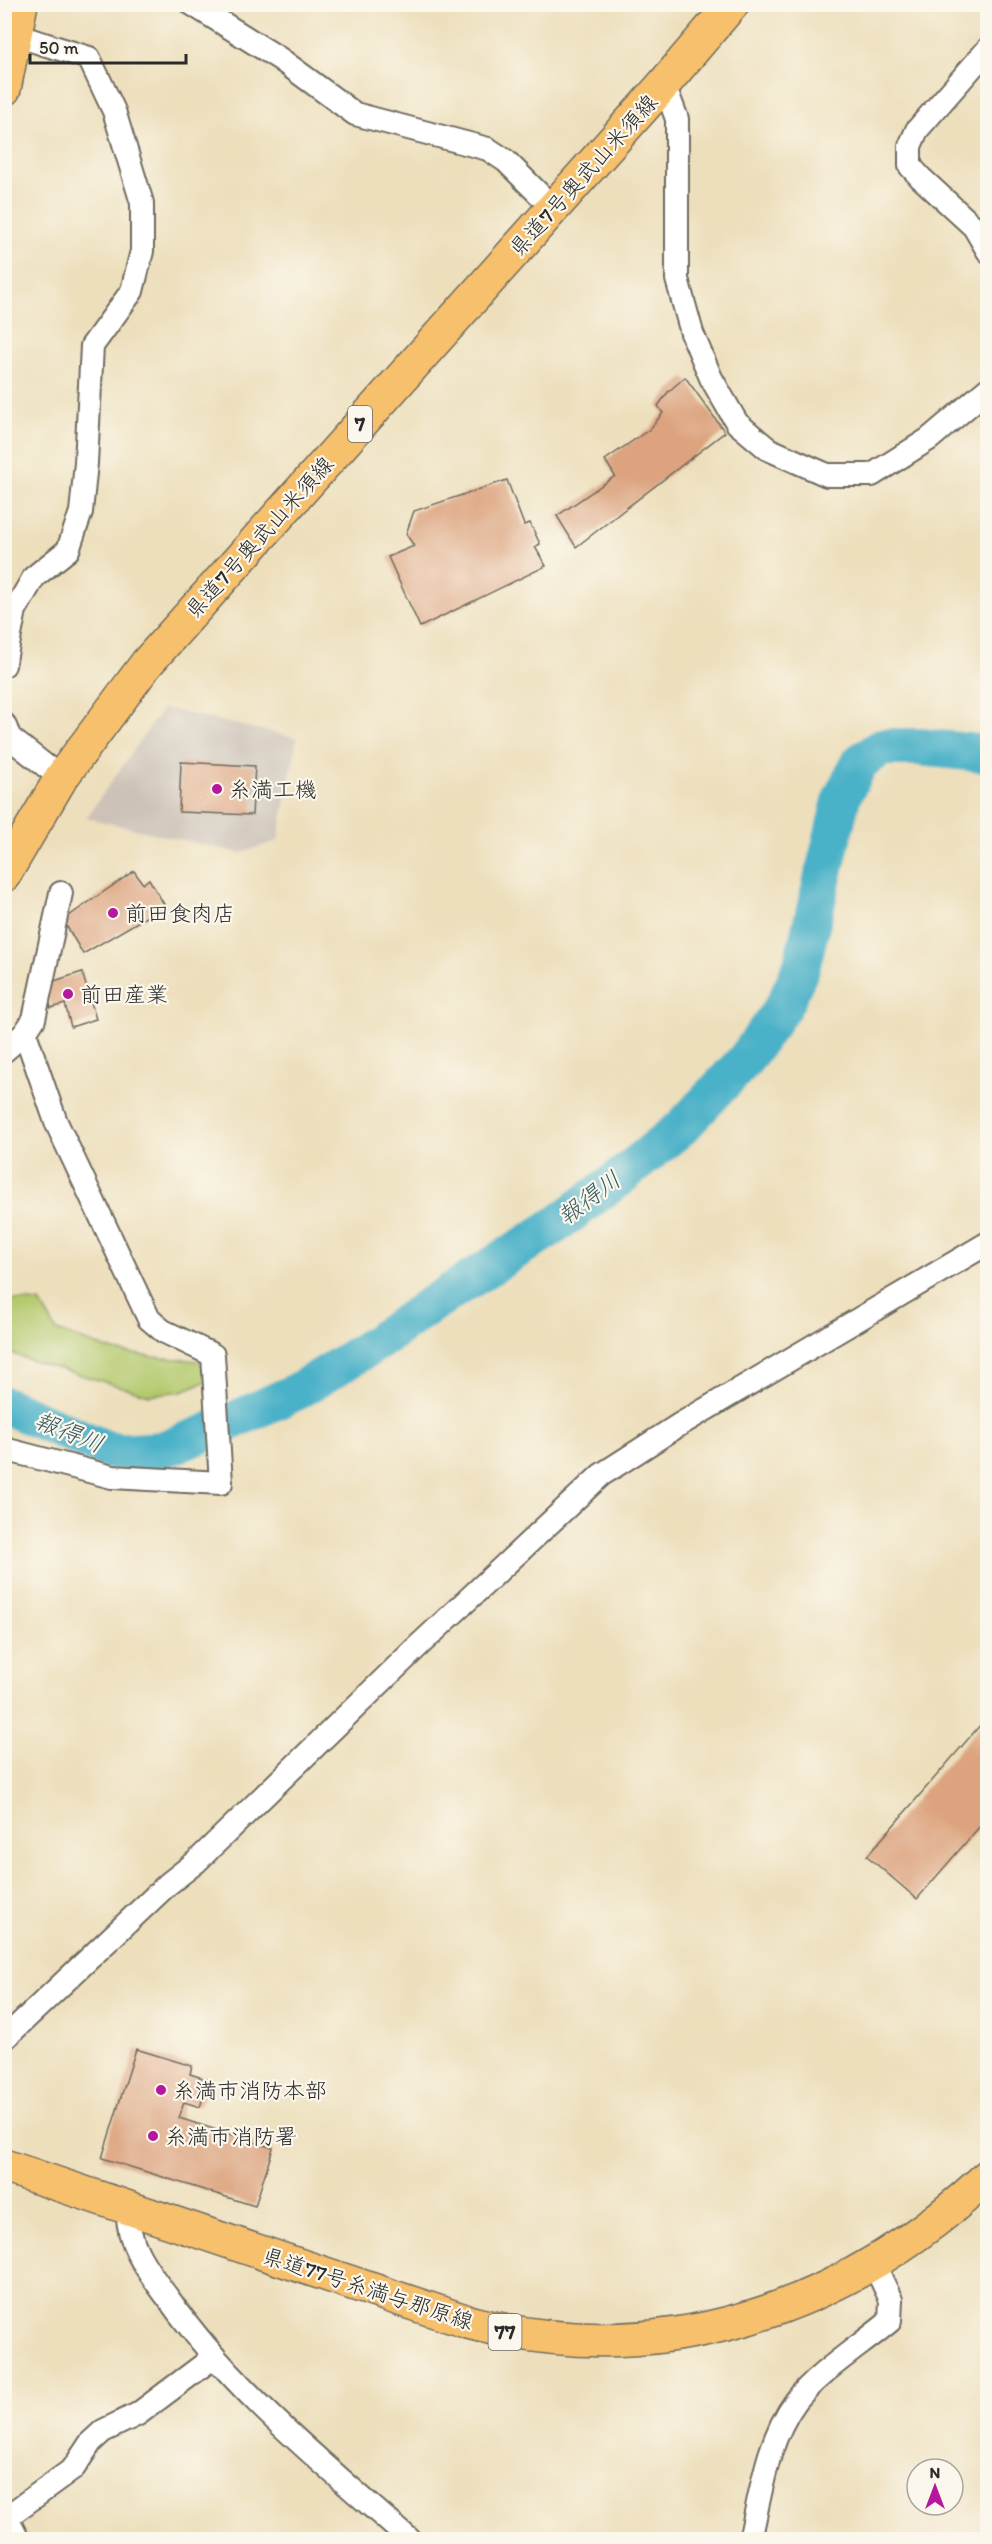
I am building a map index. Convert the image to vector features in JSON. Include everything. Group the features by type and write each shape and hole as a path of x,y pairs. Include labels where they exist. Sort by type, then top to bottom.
{"main road":[{"name":"県道7号奥武山米須線","path":"4,875 62,778 147,663 554,208 732,4"},
{"path":"4,89 18,20"},
{"name":"県道77号糸満与那原線","path":"4,2166 468,2322 521,2334 573,2341 640,2340 715,2327 793,2302 874,2264 943,2215 987,2176"}],"street":[{"path":"192,4 280,59 355,114 488,149 506,161 554,208"},
{"path":"4,665 15,610 34,577 68,549 81,512 92,346 132,291 142,251 142,203 114,111 89,58 18,20"},
{"path":"987,49 917,130 910,146 910,166 974,227 987,251"},
{"path":"664,84 677,119 677,279 692,333 711,378 737,423 768,449 827,474 872,474 929,439 987,389"},
{"path":"4,724 10,738 62,778"},
{"path":"4,1051 26,1033 34,1019 61,893"},
{"path":"4,1449 112,1477 221,1483 213,1355 163,1331 149,1318 56,1122 26,1033"},
{"path":"4,2039 168,1884 196,1862 407,1657 601,1475 648,1444 987,1243"},
{"path":"128,2209 130,2231 135,2248 147,2268 185,2323 232,2379 410,2540"},
{"path":"750,2540 774,2443 783,2421 797,2399 890,2321 891,2300 874,2264"},
{"path":"18,2540 6,2518 73,2469 91,2442 104,2431 138,2414 214,2357"}],"shaded area":[{"path":"163,708 297,738 278,841 240,853 86,818"}],"green space":[{"path":"14,1300 40,1302 57,1331 114,1351 200,1361 209,1380 182,1391 149,1395 5,1351 4,1303"}],"building":[{"path":"685,377 725,432 576,547 557,516 615,476 605,460 650,429 663,413 658,406 668,392"},
{"path":"507,480 524,525 530,523 540,544 535,547 546,566 420,627 388,557 414,546 406,534 414,511"},
{"name":"糸満工機","path":"181,762 255,766 252,815 179,812"},
{"name":"前田食肉店","path":"134,871 143,884 149,879 165,906 83,954 63,920"},
{"name":"前田産業","path":"82,972 96,1019 71,1027 65,1004 51,1008 45,984"},
{"path":"988,1716 988,1830 981,1825 917,1899 867,1856"},
{"path":"136,2049 192,2066 190,2074 209,2080 200,2107 184,2102 179,2118 273,2148 255,2206 102,2158"}],"waterway":[{"name":"報得川","path":"4,1405 108,1450 135,1452 161,1450 204,1434 298,1391 378,1342 427,1307 559,1223 682,1127 745,1060 784,1005 801,968 842,797 860,762 882,747 919,747 988,754"}],"place":[{"name":"糸満工機","path":"217,789"},
{"name":"前田食肉店","path":"113,913"},
{"name":"前田産業","path":"68,994"},
{"name":"糸満市消防本部","path":"161,2090"},
{"name":"糸満市消防署","path":"153,2136"}]}
